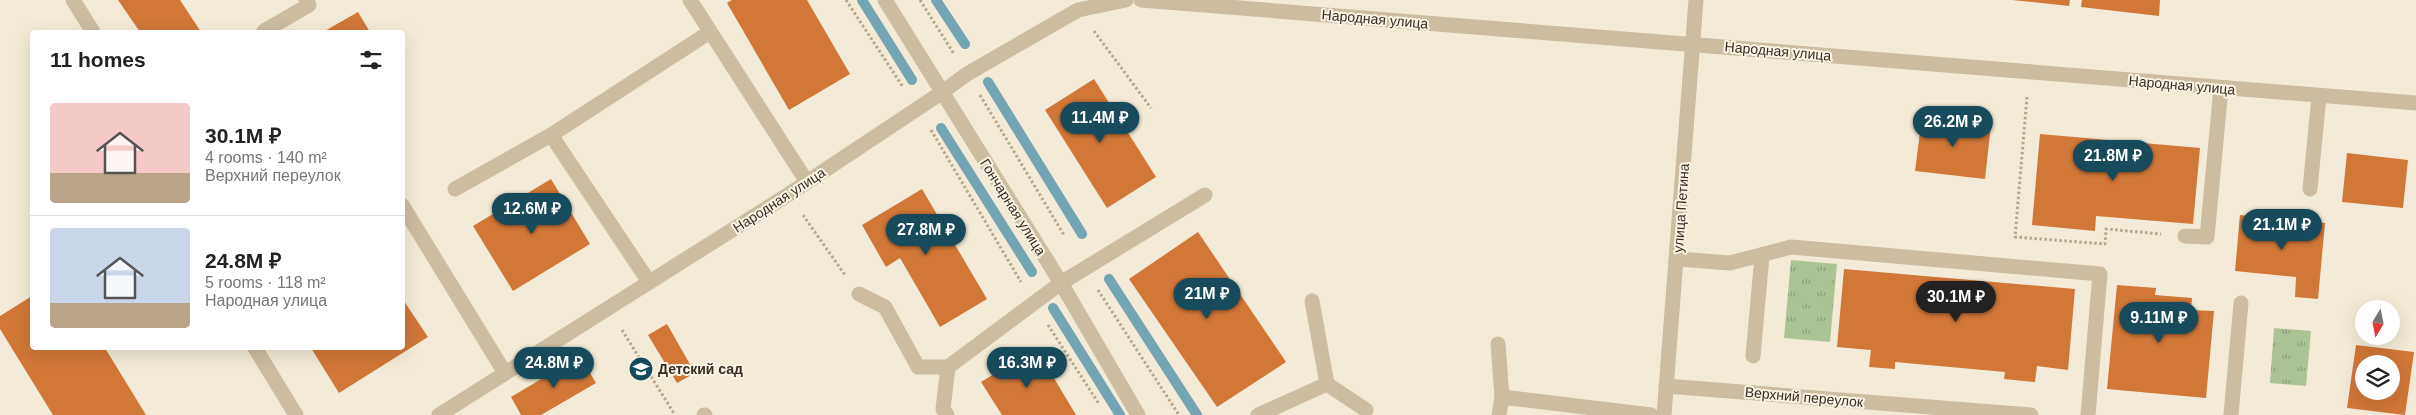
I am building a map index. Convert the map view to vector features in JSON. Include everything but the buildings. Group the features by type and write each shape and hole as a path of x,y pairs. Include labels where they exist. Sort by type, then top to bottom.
{"street":[{"path":"73,0 92,30"},
{"path":"264,30 309,5 306,0"},
{"path":"690,0 807,182"},
{"name":"Гончарная улица","path":"885,0 1061,284 1138,415"},
{"name":"Народная улица","path":"438,415 789,194 942,94 967,74 1078,10 1126,0"},
{"name":"Народная улица","path":"1140,0 2416,104"},
{"name":"улица Петина","path":"1664,415 1678,259 1696,0"},
{"path":"455,189 550,135 710,32"},
{"path":"2185,236 2208,238 2221,88"},
{"path":"2310,189 2319,96"},
{"path":"550,135 649,282"},
{"path":"859,294 885,306 918,367 948,367 1084,268 1205,195"},
{"path":"405,210 505,373"},
{"path":"1678,259 1730,263 1791,247 2100,274 2088,415"},
{"path":"1753,356 1762,256"},
{"path":"1312,301 1327,384 1366,410"},
{"path":"2232,415 2241,303"},
{"path":"1498,344 1502,397 1499,415"},
{"path":"256,350 296,415"},
{"path":"947,415 943,409 948,367"},
{"path":"1258,415 1327,384"},
{"name":"Верхний переулок","path":"1666,386 2031,415"},
{"path":"1502,397 1651,415"}],"path":[{"path":"846,0 918,109"},
{"path":"920,0 1084,268 1179,415"},
{"path":"1078,10 1151,108"},
{"path":"2030,72 2015,237 2105,244 2106,229 2185,236"},
{"path":"789,194 859,294"},
{"path":"618,324 675,415"}],"green space":[{"path":"1791,260 1837,264 1830,342 1784,338"},
{"path":"2274,328 2311,331 2306,386 2270,383"}],"waterway":[{"path":"862,0 912,80"},
{"path":"936,0 965,44"},
{"path":"988,82 1082,234"},
{"path":"941,128 1032,272"},
{"path":"1109,279 1197,415"},
{"path":"1053,308 1120,415"}],"place":[{"name":"Детский сад","path":"641,369"}]}
